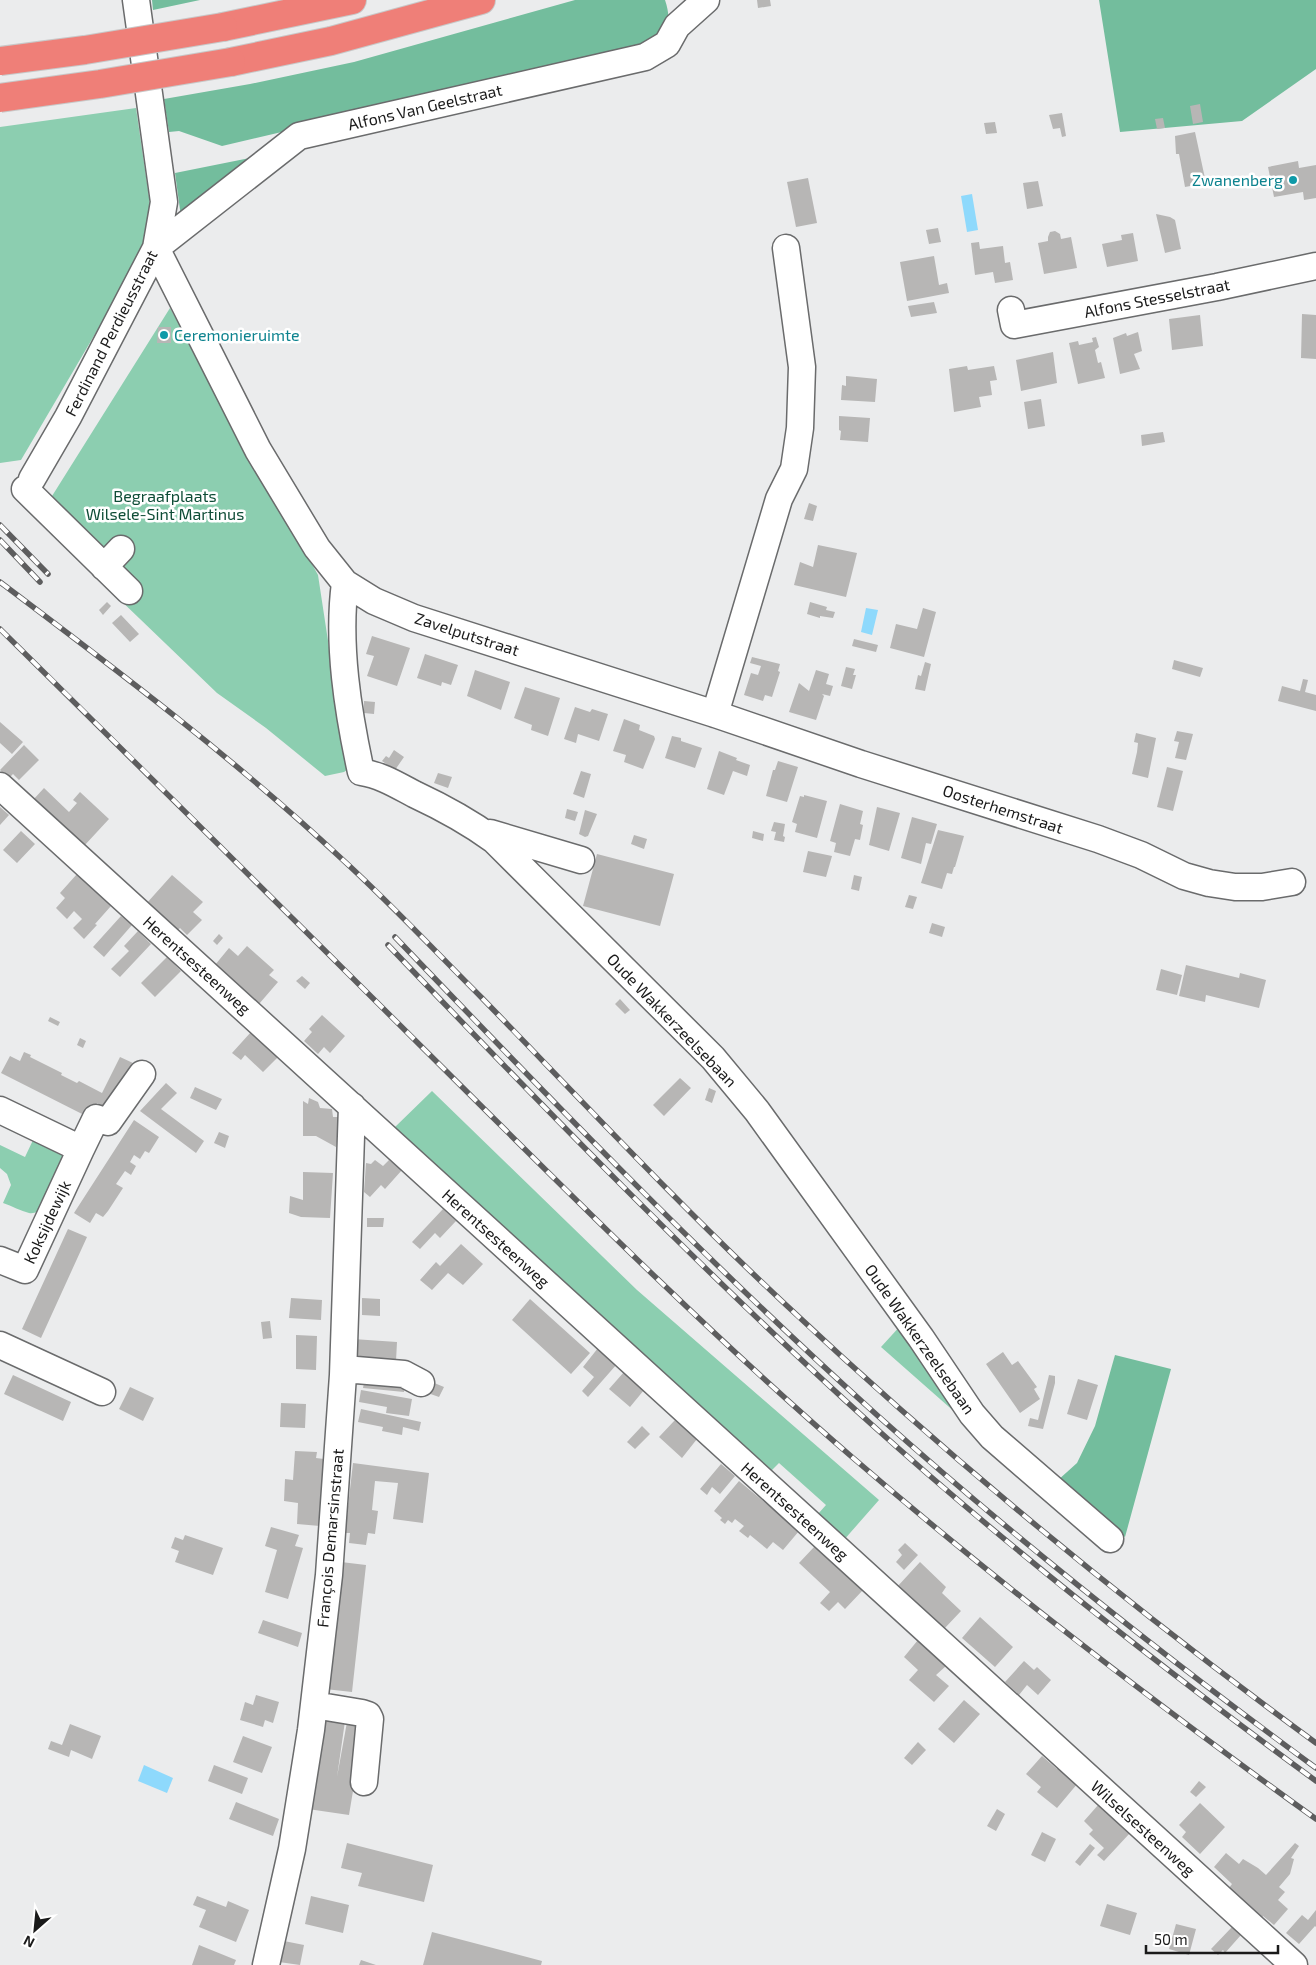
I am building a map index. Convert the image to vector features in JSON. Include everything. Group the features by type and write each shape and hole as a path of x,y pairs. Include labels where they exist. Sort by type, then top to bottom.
{"highway":[{"path":"0,61 85,50 223,27 352,0"},
{"path":"0,98 100,84 231,62 331,41 481,0"}],"street":[{"name":"Ferdinand Perdieusstraat","path":"129,591 113,558 28,484 68,417 156,248 164,202 136,0"},
{"path":"673,0 677,26"},
{"path":"677,26 684,0"},
{"name":"Alfons Van Geelstraat","path":"156,248 298,136 646,57 667,44 677,26 706,0"},
{"name":"Zavelputstraat","path":"156,248 258,450 317,548 344,583 374,601 414,618 715,714"},
{"path":"715,714 779,500 794,469 800,428 802,367 786,248"},
{"name":"Alfons Stesselstraat","path":"1011,310 1014,326 1316,266"},
{"name":"Oude Wakkerzeelsebaan","path":"344,583 341,611 347,686 354,740 361,772 376,774 470,822 494,840 713,1058 756,1111 921,1338 972,1414 992,1437 1110,1540"},
{"name":"Oosterhemstraat","path":"715,714 861,764 1098,839 1141,855 1184,876 1235,888 1262,887 1292,882"},
{"name":"Herentsesteenweg","path":"0,786 992,1691"},
{"path":"480,829 581,860"},
{"name":"Koksijdewijk","path":"0,1260 25,1270 96,1118 108,1122 142,1074"},
{"name":"François Demarsinstraat","path":"266,1965 292,1850 314,1705 329,1575 344,1369 352,1106"},
{"path":"0,1110 81,1149"},
{"path":"0,1345 102,1392"},
{"path":"344,1369 404,1374 421,1383"},
{"name":"Wilselsesteenweg","path":"992,1691 1294,1965"},
{"path":"314,1705 368,1715 370,1719 364,1782"}],"green space":[{"path":"152,0 200,0 153,10"},
{"path":"575,0 665,0 668,9 668,23 662,33 644,47 222,146 179,131 169,132 164,99 250,84 354,62"},
{"path":"1099,0 1316,0 1316,69 1242,121 1120,132"},
{"path":"136,108 150,204 142,254 21,460 0,463 0,127"},
{"path":"260,156 181,217 175,173"},
{"name":"Begraafplaats Wilsele-Sint Martinus","path":"170,308 318,575 335,687 351,767 344,772 325,776 266,728 217,693 37,520"},
{"path":"432,1091 637,1290 879,1500 843,1541 818,1514 826,1505 779,1463 771,1471 394,1128"},
{"path":"34,1138 65,1152 59,1163 67,1167 48,1203 42,1209 29,1213 3,1203 11,1185 7,1174 0,1168 0,1145 25,1157"},
{"path":"902,1324 974,1429 881,1347"},
{"path":"1115,1355 1171,1369 1125,1537 1057,1481 1077,1463 1095,1426"}],"water":[{"path":"972,194 978,230 967,232 961,196"},
{"path":"866,608 878,610 872,635 861,632"},
{"path":"144,1765 173,1778 167,1793 138,1781"}],"building":[{"path":"757,0 770,0 771,6 758,8"},
{"path":"1200,104 1203,122 1193,124 1190,106"},
{"path":"1062,113 1066,136 1062,137 1060,128 1053,129 1049,115"},
{"path":"1163,118 1165,128 1157,129 1155,119"},
{"path":"995,122 997,133 986,134 984,123"},
{"path":"1195,132 1206,183 1185,187 1179,154 1176,154 1175,136"},
{"name":"Zwanenberg","path":"1298,161 1299,168 1316,165 1316,198 1304,200 1303,192 1274,197 1268,167"},
{"path":"808,178 817,223 796,227 787,182"},
{"path":"1038,181 1043,206 1027,209 1023,183"},
{"path":"1156,214 1175,220 1181,249 1165,253"},
{"path":"938,228 941,242 929,244 926,230"},
{"path":"1055,231 1060,234 1061,239 1071,237 1077,268 1044,274 1038,243 1048,241 1050,232"},
{"path":"1133,233 1138,261 1107,267 1102,244 1122,240 1121,235"},
{"path":"979,242 980,249 1003,246 1005,263 1010,262 1013,280 995,283 993,272 975,275 971,243"},
{"path":"934,256 939,285 947,283 949,293 907,301 900,262"},
{"path":"934,302 937,313 911,317 908,306"},
{"path":"1302,314 1316,315 1316,359 1301,358"},
{"path":"1200,315 1203,346 1172,350 1169,319"},
{"name":"Ceremonieruimte","path":"158,327 171,327 171,343 157,343"},
{"path":"1138,332 1142,351 1134,354 1140,369 1120,374 1113,338 1126,333 1127,336"},
{"path":"1096,337 1099,347 1095,350 1098,363 1101,362 1105,378 1078,384 1069,343 1078,341 1079,345 1093,342 1092,338"},
{"path":"1053,352 1057,383 1021,391 1016,360"},
{"path":"967,366 968,370 994,366 997,380 990,381 992,395 979,397 981,407 954,412 949,369"},
{"path":"846,376 877,379 875,402 841,400 842,385 846,386"},
{"path":"1041,399 1045,426 1028,429 1024,402"},
{"path":"839,416 870,418 868,442 840,440"},
{"path":"1163,432 1165,442 1142,446 1141,435"},
{"path":"809,503 817,506 813,521 804,519"},
{"path":"818,545 857,553 846,597 794,585 800,562 813,567"},
{"path":"107,602 111,606 103,615 99,610"},
{"path":"810,602 827,607 826,610 835,612 833,618 820,616 820,618 807,614"},
{"path":"923,608 936,612 924,657 890,648 896,624 917,629"},
{"path":"121,615 139,634 130,642 112,623"},
{"path":"372,636 410,648 397,686 367,676 374,656 366,654"},
{"path":"854,639 878,645 876,652 852,646"},
{"path":"425,654 458,665 451,685 442,682 441,686 417,678"},
{"path":"752,657 780,664 778,671 780,672 772,697 765,695 763,701 744,695 751,673 758,675 761,666 750,663"},
{"path":"1174,660 1203,668 1200,677 1172,669"},
{"path":"925,662 931,664 925,691 915,689 918,675 921,676"},
{"path":"846,667 855,669 853,675 856,675 852,689 841,686"},
{"path":"475,670 510,682 501,710 467,696"},
{"path":"816,670 829,674 826,684 833,686 830,696 822,694 824,696 816,720 789,712 799,683 809,691"},
{"path":"1303,679 1308,680 1305,692 1316,695 1316,711 1278,701 1282,686 1300,691"},
{"path":"525,687 560,698 548,736 531,730 532,725 514,718"},
{"path":"364,701 375,702 374,714 364,713"},
{"path":"575,707 590,712 592,709 608,714 599,741 578,734 576,743 564,739"},
{"path":"624,719 640,725 639,730 654,736 655,739 643,769 624,762 626,755 613,751"},
{"path":"0,722 23,742 12,754 0,743"},
{"path":"1177,731 1193,734 1186,760 1175,758 1179,742 1174,741"},
{"path":"1136,733 1156,738 1148,778 1132,774 1138,743 1134,742"},
{"path":"672,736 702,748 695,768 665,758"},
{"path":"24,745 39,760 19,780 13,774 8,779 0,770"},
{"path":"394,750 404,757 395,770 382,761 386,756 389,758"},
{"path":"719,751 750,765 747,776 733,771 724,795 707,789"},
{"path":"778,761 798,767 787,802 766,796 773,770 775,770"},
{"path":"1167,767 1183,771 1173,811 1157,807"},
{"path":"581,771 591,774 584,798 573,794"},
{"path":"438,773 452,777 448,788 434,783"},
{"path":"44,788 69,812 77,803 73,800 80,792 109,819 84,846 33,800"},
{"path":"804,795 827,801 817,838 795,832 797,824 792,822 800,796 804,797"},
{"path":"840,804 863,811 860,824 863,825 860,840 855,839 850,856 834,852 836,843 830,841"},
{"path":"0,807 9,815 0,825"},
{"path":"877,807 900,813 889,851 869,845"},
{"path":"567,809 578,812 575,821 565,818"},
{"path":"585,810 597,814 588,836 585,837 579,834"},
{"path":"912,817 937,824 931,844 926,843 921,864 901,858"},
{"path":"774,822 785,824 784,842 774,840 776,832 771,831"},
{"path":"938,830 964,836 955,867 952,874 947,873 942,889 921,883"},
{"path":"21,831 35,844 17,863 3,850"},
{"path":"753,831 764,834 763,841 752,838"},
{"path":"634,835 647,839 644,849 631,844"},
{"path":"808,851 832,856 826,877 803,872"},
{"path":"597,854 674,874 660,926 583,906"},
{"path":"77,874 111,906 84,939 73,928 82,919 74,911 67,919 56,908 65,898 60,893"},
{"path":"172,875 203,902 193,912 202,920 187,935 180,928 177,931 146,904"},
{"path":"854,875 862,877 859,891 851,889"},
{"path":"909,895 917,897 913,909 905,907"},
{"path":"121,916 132,925 104,957 93,947"},
{"path":"932,923 945,927 942,937 929,933"},
{"path":"138,931 151,944 120,977 111,969 129,951 124,946"},
{"path":"219,934 223,938 217,945 213,941"},
{"path":"247,946 274,970 269,975 278,982 259,1004 215,965 229,948 238,956"},
{"path":"167,957 181,971 155,997 141,983"},
{"path":"1186,965 1239,978 1240,973 1266,980 1259,1008 1206,995 1205,1002 1179,996"},
{"path":"1161,969 1182,975 1177,995 1156,990"},
{"path":"302,976 310,983 305,989 296,981"},
{"path":"620,999 630,1010 625,1014 615,1004"},
{"path":"322,1015 345,1036 330,1053 324,1047 318,1054 304,1041 312,1032 309,1029"},
{"path":"50,1017 60,1022 58,1026 48,1021"},
{"path":"251,1032 278,1057 263,1072 245,1055 241,1060 232,1053"},
{"path":"80,1038 86,1041 83,1048 77,1045"},
{"path":"24,1052 62,1073 61,1075 77,1083 79,1081 102,1093 120,1057 133,1063 116,1097 111,1094 105,1107 97,1103 90,1118 1,1073 10,1056 20,1061"},
{"path":"680,1078 691,1088 664,1116 653,1105"},
{"path":"166,1083 177,1093 161,1109 204,1141 196,1153 140,1111"},
{"path":"195,1087 222,1099 216,1110 190,1098"},
{"path":"709,1088 716,1091 712,1103 705,1100"},
{"path":"309,1098 318,1102 320,1108 332,1109 333,1117 338,1117 339,1130 336,1147 316,1136 303,1136 303,1101 308,1104"},
{"path":"134,1120 159,1137 149,1153 145,1151 140,1159 134,1155 130,1162 136,1166 131,1175 125,1171 116,1184 123,1188 103,1217 96,1213 90,1223 74,1213"},
{"path":"219,1132 229,1136 225,1148 214,1143"},
{"path":"375,1160 383,1166 389,1160 402,1170 385,1189 381,1185 370,1197 364,1192 366,1163 371,1164"},
{"path":"303,1172 333,1173 330,1218 301,1217 289,1213 290,1196 303,1200"},
{"path":"443,1209 456,1221 440,1238 435,1233 420,1249 412,1242"},
{"path":"367,1218 384,1218 383,1227 367,1227"},
{"path":"68,1229 87,1237 41,1338 22,1329"},
{"path":"461,1244 483,1264 463,1285 448,1273 432,1290 420,1280 436,1262 440,1266"},
{"path":"291,1298 322,1300 321,1320 289,1318"},
{"path":"362,1298 380,1299 380,1316 362,1315"},
{"path":"530,1299 590,1353 571,1374 512,1320"},
{"path":"270,1321 272,1338 263,1339 261,1322"},
{"path":"296,1335 317,1336 316,1370 296,1369"},
{"path":"353,1339 397,1342 396,1361 351,1363"},
{"path":"598,1348 617,1364 588,1397 582,1391 594,1377 583,1367"},
{"path":"1003,1352 1012,1365 1018,1361 1037,1387 1034,1389 1040,1399 1020,1413 986,1364"},
{"path":"624,1372 644,1390 630,1407 609,1389"},
{"path":"13,1375 71,1402 63,1421 4,1394"},
{"path":"1049,1375 1055,1376 1055,1383 1043,1429 1028,1426 1030,1418 1038,1420"},
{"path":"365,1377 405,1382 404,1392 363,1388"},
{"path":"1078,1379 1098,1385 1087,1420 1067,1414"},
{"path":"427,1380 444,1387 439,1397 422,1391"},
{"path":"130,1387 154,1398 143,1421 119,1409"},
{"path":"361,1390 412,1399 409,1416 386,1413 387,1407 359,1402"},
{"path":"281,1403 306,1404 305,1428 280,1427"},
{"path":"361,1409 421,1422 419,1431 403,1427 402,1435 382,1431 383,1427 358,1422"},
{"path":"675,1420 697,1439 682,1458 659,1437"},
{"path":"642,1426 650,1434 635,1449 627,1442"},
{"path":"295,1451 317,1452 316,1458 324,1459 320,1526 297,1524 298,1503 284,1501 285,1479 293,1480"},
{"path":"353,1463 429,1473 423,1523 393,1519 398,1483 375,1481 372,1510 378,1511 375,1534 368,1533 366,1545 349,1543 350,1533 345,1533"},
{"path":"721,1464 735,1476 720,1494 712,1487 707,1495 700,1489"},
{"path":"739,1481 799,1531 783,1550 773,1542 767,1549 750,1535 748,1538 739,1531 744,1526 735,1519 732,1523 728,1520 725,1524 720,1520 722,1518 714,1511"},
{"path":"271,1527 299,1535 295,1546 303,1548 288,1599 265,1592 277,1550 265,1546"},
{"path":"185,1535 223,1548 213,1575 175,1562 179,1551 171,1548 175,1537 183,1540"},
{"path":"905,1543 918,1555 904,1570 896,1562 902,1555 898,1550"},
{"path":"815,1546 863,1590 845,1609 838,1602 829,1611 820,1603 830,1592 799,1563"},
{"path":"341,1562 366,1565 352,1692 325,1689"},
{"path":"920,1562 946,1587 942,1593 961,1611 944,1629 897,1587"},
{"path":"980,1617 1013,1647 995,1667 962,1638"},
{"path":"263,1620 302,1633 298,1647 258,1633"},
{"path":"918,1640 946,1666 936,1675 949,1686 934,1702 909,1680 918,1670 904,1657"},
{"path":"1024,1661 1034,1670 1037,1667 1051,1680 1038,1695 1027,1685 1019,1695 1005,1682"},
{"path":"256,1695 279,1702 273,1723 265,1720 263,1727 240,1720 245,1702 253,1705"},
{"path":"964,1700 980,1714 954,1743 938,1729"},
{"path":"323,1711 346,1714 337,1777 347,1722 364,1725 349,1815 308,1809"},
{"path":"70,1724 101,1736 92,1759 71,1750 69,1757 48,1749 51,1741 62,1745"},
{"path":"243,1736 272,1747 262,1773 233,1762"},
{"path":"918,1742 926,1750 912,1765 904,1758"},
{"path":"1042,1756 1078,1783 1057,1808 1037,1792 1041,1787 1026,1774"},
{"path":"214,1765 248,1778 242,1794 208,1781"},
{"path":"1199,1781 1206,1787 1196,1797 1190,1792"},
{"path":"236,1802 279,1819 273,1836 229,1819"},
{"path":"1200,1803 1225,1827 1200,1854 1182,1837 1186,1832 1179,1825"},
{"path":"1099,1804 1130,1833 1104,1861 1097,1855 1104,1848 1089,1834 1093,1830 1084,1821"},
{"path":"997,1809 1005,1814 996,1831 987,1826"},
{"path":"1042,1832 1056,1839 1045,1862 1031,1855"},
{"path":"347,1843 433,1865 424,1902 358,1886 362,1873 341,1868"},
{"path":"1295,1843 1299,1846 1291,1858 1294,1859 1290,1874 1279,1887 1285,1892 1278,1900 1288,1909 1274,1925 1263,1916 1262,1918 1229,1888 1232,1884 1214,1867 1226,1853 1239,1864 1243,1859 1266,1875"},
{"path":"1090,1844 1095,1848 1080,1866 1075,1862"},
{"path":"197,1896 226,1907 228,1901 249,1910 236,1942 199,1927 206,1910 193,1905"},
{"path":"311,1896 349,1905 343,1933 305,1924"},
{"path":"1107,1904 1137,1913 1130,1935 1100,1926"},
{"path":"1316,1910 1316,1927 1299,1944 1286,1933 1302,1915 1308,1920"},
{"path":"1176,1924 1196,1929 1189,1955 1169,1949"},
{"path":"1232,1927 1241,1935 1225,1953 1223,1950 1218,1955 1211,1949"},
{"path":"432,1932 542,1961 541,1965 423,1965"},
{"path":"284,1941 304,1945 300,1965 279,1962"},
{"path":"199,1945 236,1960 234,1965 192,1965"},
{"path":"361,1960 376,1965 359,1965"}],"railway":[{"path":"0,525 48,574"},
{"path":"0,540 40,582"},
{"path":"0,582 132,682 218,751 343,860 413,928 707,1229 848,1363 1044,1532 1178,1639 1316,1743"},
{"path":"0,629 590,1214 798,1410 908,1505 1080,1643 1316,1819"},
{"path":"395,937 632,1181 754,1301 878,1416 1038,1553 1148,1641 1316,1768"},
{"path":"388,945 624,1188 807,1366 870,1423 978,1517 1088,1608 1316,1781"}],"place":[{"name":"Zwanenberg","path":"1293,180"},
{"name":"Ceremonieruimte","path":"164,335"}]}
